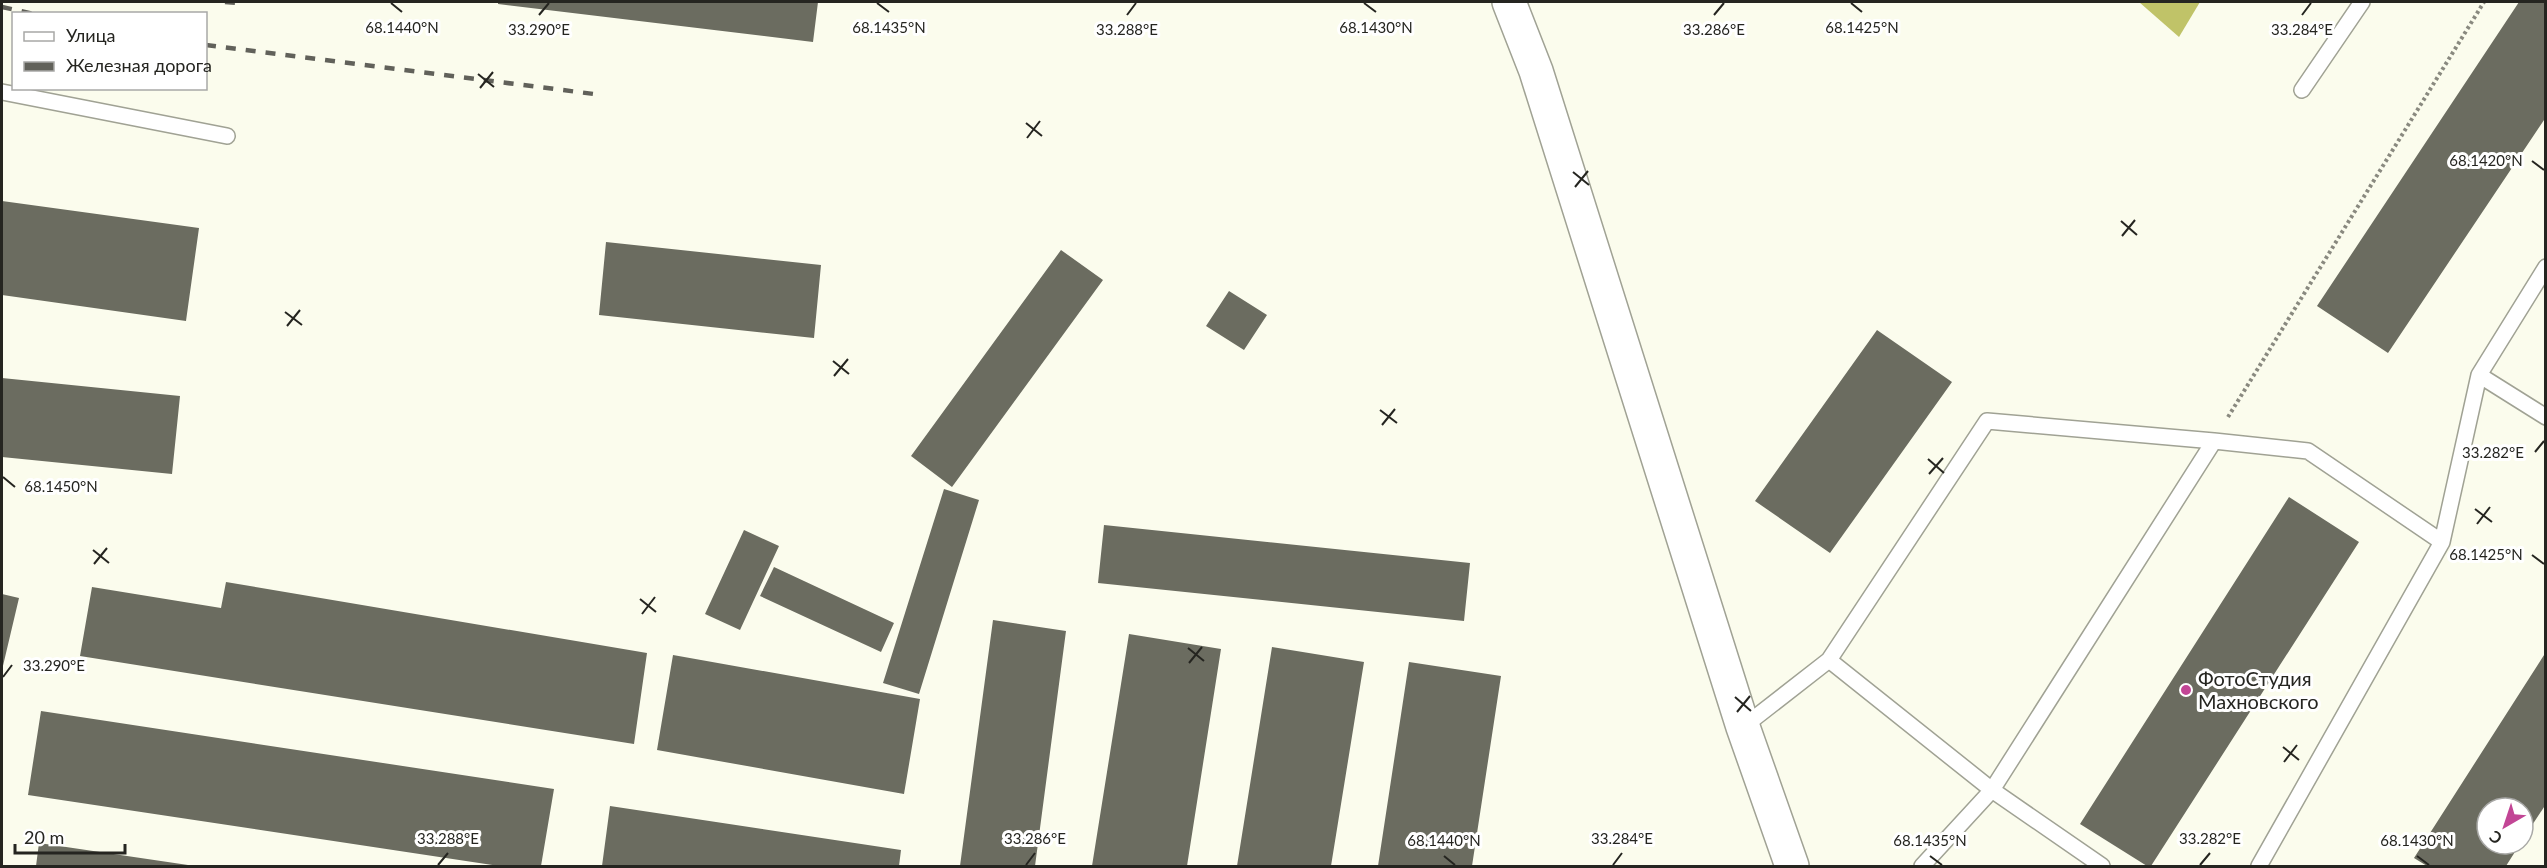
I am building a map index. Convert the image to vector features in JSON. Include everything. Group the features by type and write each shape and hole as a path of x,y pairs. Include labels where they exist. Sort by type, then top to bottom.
{"street":[{"path":"1509,2 1553,124 1743,727 1792,867"}],"lane":[{"path":"2302,90 2362,2"},
{"path":"2,92 227,136"},
{"path":"2262,866 2442,542 2479,375 2546,267"},
{"path":"2479,375 2546,417"},
{"path":"1743,727 1829,660 1987,421 2308,451 2442,542"},
{"path":"1922,867 1992,790 2214,441"},
{"path":"1829,660 1992,790 2102,867"}],"path":[{"path":"2214,441 2484,2"}],"green space":[{"path":"2139,2 2200,2 2179,37"}],"building":[{"path":"498,2 818,2 813,42 498,4"},
{"path":"2519,2 2546,2 2546,117 2388,353 2317,306"},
{"path":"2,201 199,228 186,321 2,295"},
{"path":"606,242 821,265 814,338 599,315"},
{"path":"1061,250 1103,280 952,487 911,456"},
{"path":"1229,291 1267,315 1244,350 1206,326"},
{"path":"1877,330 1952,382 1830,553 1755,501"},
{"path":"2,378 180,396 172,474 2,457"},
{"path":"944,489 979,500 919,694 883,683"},
{"path":"2289,497 2359,542 2151,866 2147,866 2080,824"},
{"path":"1104,525 1470,563 1464,621 1098,583"},
{"path":"744,530 779,546 740,630 705,614"},
{"path":"774,567 894,623 881,652 760,596"},
{"path":"226,582 647,653 634,744 80,656 92,587 221,608"},
{"path":"2,594 19,598 2,670"},
{"path":"993,620 1066,631 1035,866 960,866"},
{"path":"1129,634 1221,649 1187,866 1092,866"},
{"path":"1272,647 1364,662 1331,866 1237,866"},
{"path":"2546,652 2546,804 2535,821 2535,796 2475,796 2475,856 2512,856 2506,866 2427,866 2414,858"},
{"path":"673,655 920,699 904,794 657,750"},
{"path":"1409,662 1501,676 1472,866 1378,866"},
{"path":"41,711 554,789 541,866 499,866 28,795"},
{"path":"610,806 901,850 899,866 602,866"},
{"path":"39,843 188,865 188,866 36,866"}],"railway":[{"path":"225,2 237,3"},
{"path":"2,7 25,12"},
{"path":"207,45 594,94"}],"place":[{"name":"ФотоСтудия Махновского","path":"2186,690"}]}
